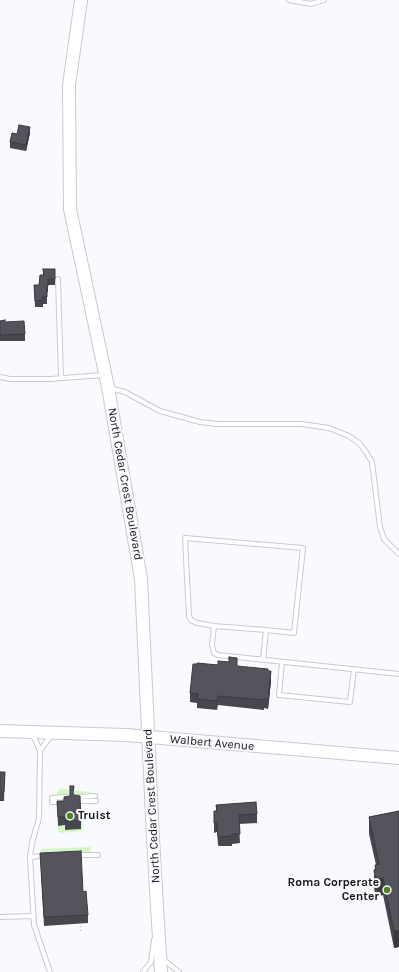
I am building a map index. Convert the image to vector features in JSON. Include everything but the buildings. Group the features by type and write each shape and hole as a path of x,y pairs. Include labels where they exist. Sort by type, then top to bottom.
{"main road":[{"name":"North Cedar Crest Boulevard","path":"81,0 69,85 70,209 106,381 141,579 161,972"},
{"name":"Walbert Avenue","path":"0,731 148,737 398,758"}],"lane":[{"path":"289,0 311,4 324,0"},
{"path":"58,279 61,378"},
{"path":"0,377 10,379 61,378 106,381 160,411 200,422 217,424 302,424 329,428 349,436 359,443 372,462 380,527 384,539 399,554"},
{"path":"185,538 303,548 294,632 214,626 197,623 189,616 185,538"},
{"path":"214,626 212,645 214,653 218,655 399,674"},
{"path":"263,660 266,630"},
{"path":"282,662 279,695 350,702 354,669"},
{"path":"24,732 30,734 35,739 40,751 39,818 30,856 34,925 50,972"},
{"path":"40,751 54,732"},
{"path":"76,799 96,798"},
{"path":"52,800 67,799"},
{"path":"68,856 98,855"},
{"path":"30,856 45,856"},
{"path":"143,972 151,962 157,910"},
{"path":"0,917 34,916"},
{"path":"160,957 179,972"}],"path":[{"path":"80,922 81,933"}],"green space":[{"path":"60,789 90,792 89,794 57,795 56,793"},
{"path":"82,820 83,831 60,833 58,831 58,826 65,825 65,830"},
{"path":"92,848 90,852 74,854 66,851 40,852 41,849"}],"place":[{"name":"Truist","path":"70,816"},
{"name":"Roma Corperate Center","path":"387,890"}]}
